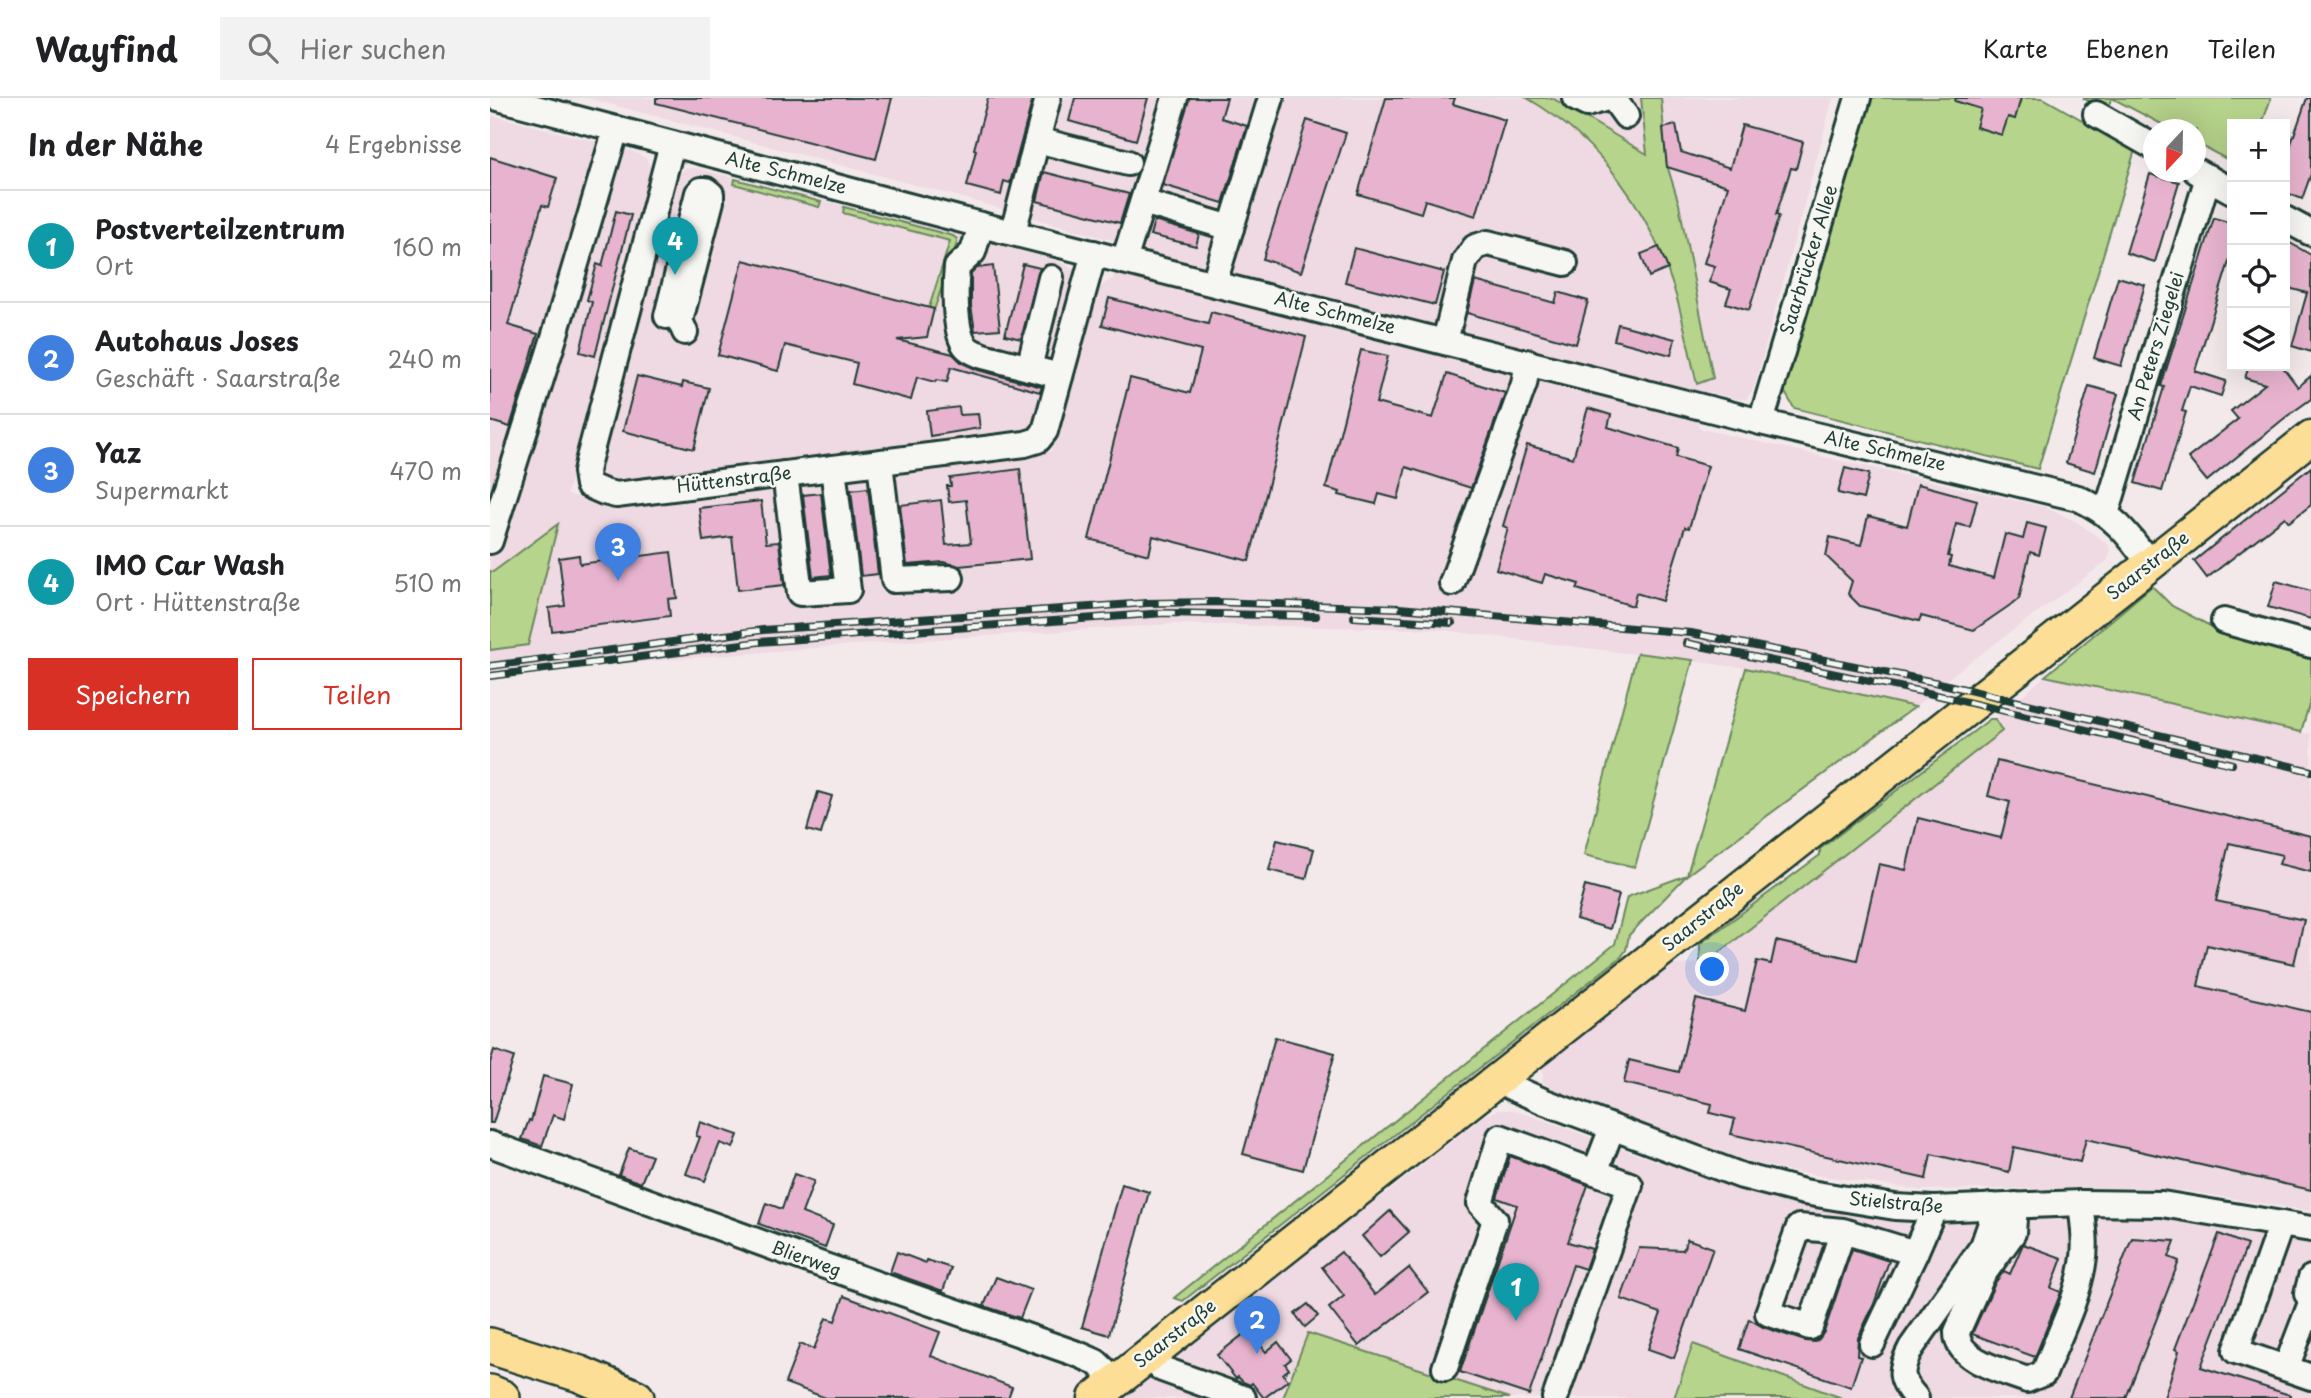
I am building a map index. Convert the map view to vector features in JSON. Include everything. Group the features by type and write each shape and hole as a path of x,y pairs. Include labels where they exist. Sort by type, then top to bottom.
{"highway":[{"path":"490,1346 580,1374 636,1398"},
{"path":"490,1393 502,1398"}],"main road":[{"name":"Saarstraße","path":"1105,1390 2311,437"}],"street":[{"path":"1013,232 1048,98"},
{"path":"1124,261 1175,98"},
{"path":"1214,283 1271,98"},
{"path":"1575,98 1587,104 1607,98"},
{"name":"Saarbrücker Allee","path":"1761,422 1858,98"},
{"name":"Alte Schmelze","path":"501,99 981,225 1761,422 2040,487 2078,498 2106,514 2133,539 2149,563"},
{"path":"2096,114 2143,141"},
{"path":"490,541 616,129"},
{"path":"1037,139 1128,163"},
{"name":"Hüttenstraße","path":"672,144 586,472 588,485 616,495 880,463 1038,440 1045,431 1094,253"},
{"path":"2206,176 2227,188"},
{"name":"An Peters Ziegelei","path":"2106,514 2200,182"},
{"path":"1143,202 1231,229"},
{"path":"2290,222 2311,233"},
{"path":"981,225 973,252 957,267 956,311 964,344 971,352 1060,376"},
{"path":"1445,341 1465,261 1475,247 1488,243 1565,263"},
{"path":"1029,368 1051,278"},
{"path":"1452,583 1524,384 1528,362"},
{"path":"880,463 894,580 951,578"},
{"path":"785,474 800,593 848,590 833,468"},
{"path":"2224,621 2311,645"},
{"name":"Stielstraße","path":"1500,1079 1533,1098 1773,1186 1895,1207 1934,1209 2081,1203 2162,1204 2311,1229"},
{"path":"1595,1172 1612,1128"},
{"path":"1445,1368 1495,1220 1480,1203 1500,1137 1630,1185 1555,1398"},
{"name":"Blierweg","path":"490,1144 822,1265 1080,1355 1096,1362 1105,1390"},
{"path":"2003,1206 2013,1233 1982,1276 1956,1339 1960,1347 1973,1358 2027,1380 2044,1373 2077,1288 2084,1263 2085,1244 2081,1203"},
{"path":"1916,1398 1904,1385 1902,1372 1905,1359 1983,1246 1991,1223 2003,1206"},
{"path":"1872,1344 1934,1209"},
{"path":"2281,1224 2236,1352 2311,1377"},
{"path":"1843,1231 1915,1253"},
{"path":"2311,1278 2307,1294 2311,1296"},
{"path":"2286,1368 2311,1303"},
{"path":"1147,1356 1162,1369 1243,1398"}],"shaded area":[{"path":"587,98 1833,98 1754,388 1746,399 1706,392 1698,428 2044,507 2077,522 2109,545 2110,553 2107,561 1955,673 1915,707 1746,668 1435,629 1171,624 877,643 490,674 490,650 528,645 493,572 490,571 490,115 632,151 646,158 650,167 650,177 567,495 605,501 608,480 602,472 599,459 670,186 685,169 696,168 1059,261 1071,268 1075,290 1038,424 1031,428 1021,433 679,499 1052,451 1100,289 1113,279 1122,243"},
{"path":"2045,676 2311,734 2311,1211 2187,1191 2134,1187 1917,1190 1790,1171 1747,1161 1559,1092 1543,1082 1543,1068 1550,1058 1671,965 1706,963 2002,731 1995,719"},
{"path":"1497,1110 1512,1110 1659,1162 1788,1203 1931,1220 2120,1216 2153,1218 2311,1242 2311,1398 1842,1398 1693,1344 1674,1398 1510,1398 1308,1334 1283,1398 1259,1398 1175,1370 1169,1362 1171,1358 1483,1117"},
{"path":"1152,1373 1218,1398 1121,1398"}],"green space":[{"path":"1527,98 1552,98 1647,154 1641,98 1661,98 1667,165 1679,204 1713,378 1697,384 1674,289 1651,231 1636,205 1619,180 1578,135"},
{"path":"1864,98 2043,98 2135,150 2038,469 1794,408 1783,389"},
{"path":"2083,98 2112,98 2106,110"},
{"path":"2112,98 2271,98 2264,119 2227,119 2227,159 2206,148 2206,119 2152,119"},
{"path":"735,179 821,202 819,207 734,184"},
{"path":"844,207 957,239 934,310 929,308 950,241 843,213"},
{"path":"558,524 528,645 490,650 490,571 493,572"},
{"path":"2152,586 2172,606 2216,629 2311,656 2311,698 2301,732 2045,676"},
{"path":"1637,653 1693,660 1635,867 1584,855"},
{"path":"1746,668 1915,707 1687,875"},
{"path":"1990,719 1995,719 2002,731 1706,963 1700,963 1700,944 1820,855 1820,849"},
{"path":"1687,875 1629,935 1626,950 1621,957 1183,1301 1174,1298 1615,944 1627,897"},
{"path":"1308,1333 1510,1398 1283,1398"},
{"path":"1693,1344 1842,1398 1674,1398"}],"building":[{"path":"656,98 892,98 876,159 656,103"},
{"path":"988,98 1033,98 1010,183 1004,181 1001,195 967,186"},
{"path":"1075,98 1148,98 1136,140 1069,121"},
{"path":"1189,98 1227,98 1221,118 1247,126 1223,203 1163,185"},
{"path":"1386,98 1455,98 1453,104 1505,120 1476,216 1425,200 1421,213 1358,194"},
{"path":"1956,98 2021,98 2015,119 2008,117 2002,135 1976,127 1981,109 1955,101"},
{"path":"2307,98 2311,98 2311,174 2302,199 2290,194 2290,147"},
{"path":"1307,120 1346,133 1301,272 1263,259"},
{"path":"1676,125 1681,152 1730,168 1742,125 1803,142 1796,169 1791,168 1776,215 1779,216 1749,310 1726,303 1731,289 1709,282 1715,266 1704,263 1728,186 1667,167 1663,128"},
{"path":"490,157 557,178 548,207 542,205 508,325 538,334 510,427 490,421"},
{"path":"1044,172 1129,194 1120,223 1037,201"},
{"path":"2148,182 2179,182 2155,262 2126,253"},
{"path":"616,211 631,215 595,356 580,352 592,302 587,300 597,264 602,266"},
{"path":"2214,218 2227,222 2227,268 2195,371 2226,381 2221,396 2190,386 2182,411 2186,412 2162,491 2135,483 2164,387 2161,386"},
{"path":"1154,221 1199,234 1196,246 1150,235"},
{"path":"2290,243 2311,255 2311,352 2292,346 2307,293 2290,288"},
{"path":"1659,247 1668,269 1649,277 1641,254"},
{"path":"1354,248 1444,272 1435,305 1345,282"},
{"path":"743,260 934,309 927,337 897,340 953,354 962,363 978,370 1042,387 1040,392 951,367 947,382 917,377 911,400 852,384 857,363 785,345 778,371 718,355"},
{"path":"1023,264 1040,268 1021,339 1005,335"},
{"path":"993,266 1000,329 975,331 971,306 971,274 977,268"},
{"path":"2118,277 2145,285 2121,366 2094,358"},
{"path":"1475,281 1555,303 1558,292 1588,301 1576,344 1467,313"},
{"path":"1109,298 1208,324 1211,312 1306,337 1249,561 1153,536 1149,555 1089,539 1130,378 1190,393 1201,351 1102,325"},
{"path":"1618,324 1675,339 1671,355 1614,340"},
{"path":"1361,350 1388,356 1376,403 1433,418 1447,374 1505,393 1471,488 1406,467 1398,499 1379,494 1376,504 1339,495 1340,492 1326,488"},
{"path":"2247,371 2286,371 2298,387 2311,376 2311,399 2207,481 2188,458 2238,419 2231,411 2265,384 2245,378"},
{"path":"637,376 682,387 683,382 709,388 694,449 623,431"},
{"path":"2089,386 2118,394 2095,472 2066,463"},
{"path":"959,407 960,415 978,414 980,428 930,436 927,411"},
{"path":"1588,408 1611,415 1608,427 1678,448 1676,457 1708,466 1662,601 1636,593 1633,606 1577,589 1579,584 1545,574 1542,583 1496,569 1508,528 1503,526 1527,445 1573,458"},
{"path":"2311,467 2311,505 2289,522 2285,517 2207,578 2194,561"},
{"path":"1845,468 1869,474 1863,499 1838,493"},
{"path":"1020,469 1030,559 959,566 944,562 907,565 900,505 941,500 946,545 971,543 966,500 949,502 947,486 951,486 950,478"},
{"path":"1918,484 1977,500 1970,527 1956,524 1948,556 1951,557 1949,566 1994,578 2005,534 2023,539 2027,523 2046,528 2039,555 2030,552 2019,599 1974,630 1921,616 1919,621 1860,606 1848,594 1852,581 1826,556 1830,537 1861,545 1868,516 1907,526"},
{"path":"868,488 878,574 861,576 851,490"},
{"path":"821,493 831,575 813,577 803,495"},
{"path":"761,501 766,543 779,542 784,585 738,590 732,537 703,541 699,508"},
{"path":"671,552 677,598 668,599 670,616 552,631 549,608 565,606 559,558 579,555 580,564"},
{"path":"2276,581 2311,591 2311,619 2268,607"},
{"path":"1997,761 2311,836 2311,872 2279,864 2282,855 2229,843 2216,901 2304,920 2294,964 2207,945 2198,986 2311,1012 2311,1190 2086,1139 2080,1162 2014,1147 2009,1172 1931,1154 1926,1179 1731,1134 1735,1119 1710,1113 1712,1104 1624,1083 1629,1060 1679,1072 1696,999 1745,1011 1757,961 1771,964 1776,941 1857,960 1879,864 1906,870 1918,818 2001,838 2010,802 1988,796"},
{"path":"818,792 832,796 821,834 807,830"},
{"path":"1277,840 1314,849 1306,879 1269,870"},
{"path":"1585,886 1619,895 1610,929 1576,919"},
{"path":"1275,1037 1335,1053 1303,1170 1243,1154"},
{"path":"494,1050 514,1057 493,1123 490,1123 490,1063"},
{"path":"543,1076 573,1084 564,1119 553,1115 542,1146 522,1139 529,1120 531,1121"},
{"path":"700,1122 738,1135 733,1148 720,1143 705,1181 686,1174 700,1137 696,1136"},
{"path":"629,1148 652,1156 641,1183 619,1175"},
{"path":"1510,1156 1588,1185 1568,1242 1592,1249 1585,1269 1573,1265 1529,1395 1460,1372 1517,1205 1497,1198"},
{"path":"794,1174 814,1181 802,1213 833,1225 825,1248 759,1224 766,1203 782,1209"},
{"path":"1122,1184 1149,1192 1109,1335 1082,1327"},
{"path":"1390,1211 1409,1232 1380,1257 1362,1236"},
{"path":"2219,1234 2247,1245 2201,1367 2290,1395 2290,1398 2164,1398 2179,1351 2175,1349"},
{"path":"2132,1238 2175,1241 2169,1257 2179,1261 2126,1398 2069,1398"},
{"path":"1687,1239 1713,1248 1674,1358 1648,1349 1661,1313 1621,1299 1639,1248 1683,1250"},
{"path":"2023,1244 2062,1258 2051,1288 2061,1292 2035,1357 1972,1334 1995,1283 2004,1271 2010,1274"},
{"path":"1852,1249 1889,1261 1874,1304 1858,1338 1857,1356 1861,1357 1851,1387 1739,1349 1749,1319 1763,1327 1805,1341 1815,1342 1819,1339 1824,1332"},
{"path":"897,1252 926,1263 927,1260 951,1268 943,1291 890,1272"},
{"path":"1341,1252 1375,1295 1409,1268 1428,1292 1359,1346 1329,1308 1344,1296 1322,1267"},
{"path":"996,1277 1031,1290 1020,1318 984,1306"},
{"path":"844,1296 940,1332 931,1356 1012,1387 1008,1398 826,1398 785,1383 800,1344 814,1349 826,1318 835,1321"},
{"path":"1308,1304 1318,1316 1305,1327 1295,1314"},
{"path":"1249,1330 1266,1352 1278,1342 1291,1359 1285,1364 1289,1369 1283,1374 1288,1380 1264,1398 1252,1383 1250,1385 1243,1382 1238,1377 1236,1379 1217,1355"}],"railway":[{"path":"490,666 763,630 1147,603 1214,602 1399,608 1691,633 1939,683 2311,771"},
{"path":"490,676 758,642 1165,613 1316,616"},
{"path":"1354,617 1452,623"},
{"path":"1686,643 1928,693 2232,764"}],"place":[{"name":"IMO Car Wash","path":"675,275"},
{"name":"Yaz","path":"618,581"},
{"name":"Postverteilzentrum","path":"1516,1321"},
{"name":"Autohaus Joses","path":"1257,1354"}]}
